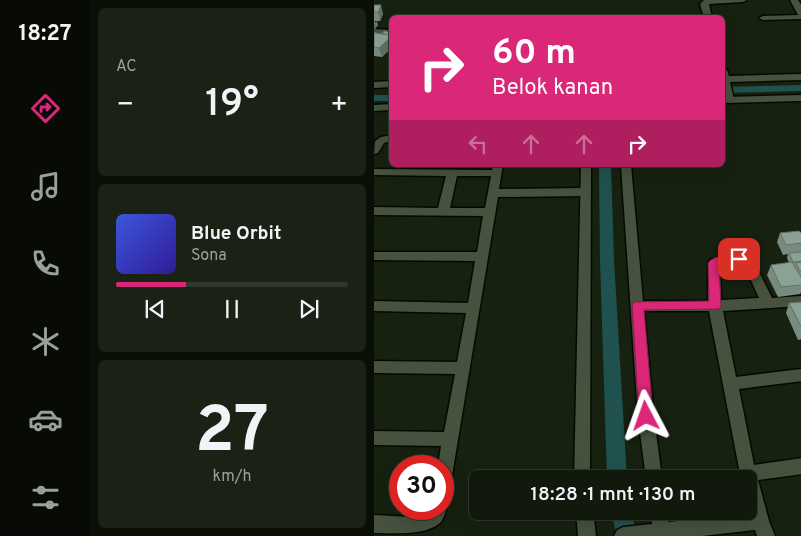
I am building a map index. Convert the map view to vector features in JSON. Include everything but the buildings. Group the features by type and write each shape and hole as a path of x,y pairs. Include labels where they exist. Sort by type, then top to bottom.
{"street":[{"path":"707,15 704,2 743,0"},
{"path":"763,18 801,16 794,0"},
{"path":"374,31 389,33"},
{"path":"725,87 801,77"},
{"path":"374,85 389,84"},
{"path":"725,87 801,98"},
{"path":"374,108 389,107"},
{"path":"374,151 377,143 389,139"},
{"path":"582,470 586,167"},
{"path":"626,167 646,416 653,470"},
{"path":"374,172 452,173 498,169 447,455"},
{"path":"443,212 452,173"},
{"path":"494,193 585,192"},
{"path":"374,211 491,212"},
{"path":"374,256 482,257"},
{"path":"747,470 715,306 713,266 718,261 731,259 744,259 751,263 768,304"},
{"path":"638,306 715,306 801,301"},
{"path":"374,306 473,308"},
{"path":"374,367 462,368"},
{"path":"731,384 801,375"},
{"path":"374,438 450,439"},
{"path":"757,473 801,466"},
{"path":"627,535 763,528 757,506"},
{"path":"374,524 416,525 432,520"},
{"path":"585,520 587,536"},
{"path":"659,520 661,533"}],"waterway":[{"path":"725,90 802,88"},
{"path":"374,98 389,98"},
{"path":"605,167 607,260 617,470"},
{"path":"623,520 626,536"}],"route":[{"path":"646,416 638,306 715,306 714,263 739,259"}]}
